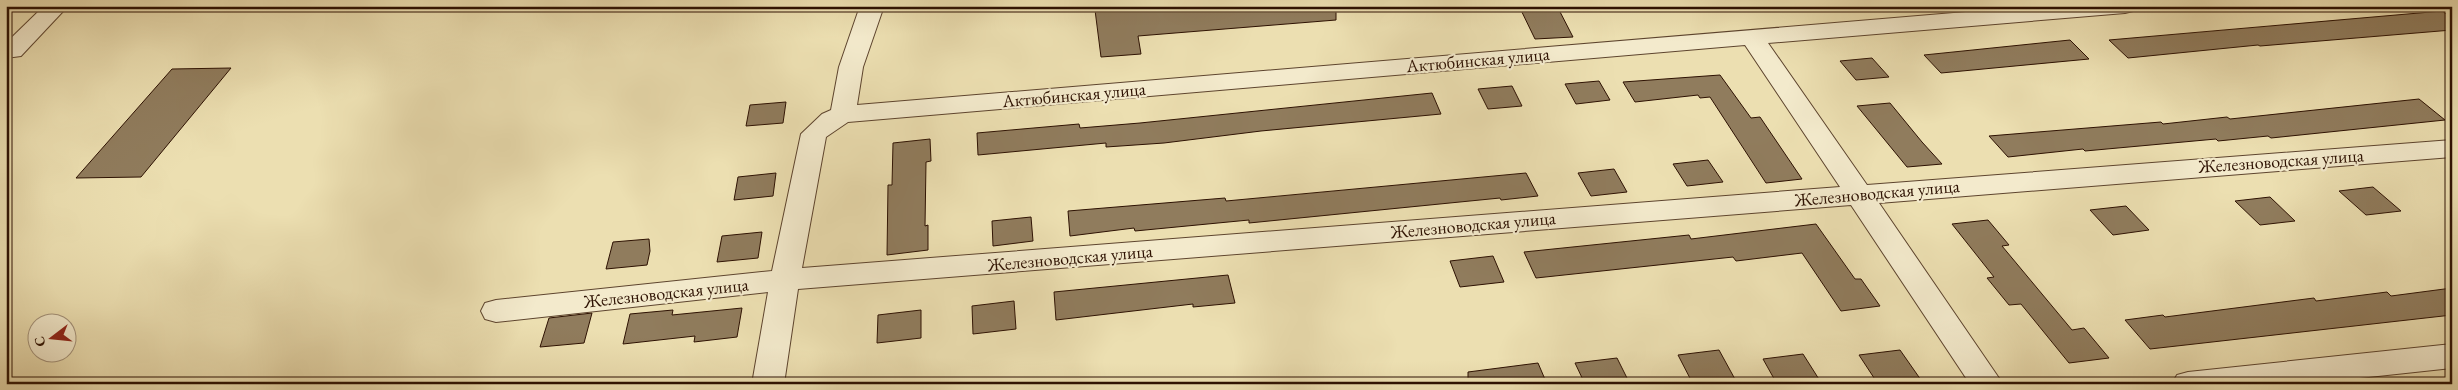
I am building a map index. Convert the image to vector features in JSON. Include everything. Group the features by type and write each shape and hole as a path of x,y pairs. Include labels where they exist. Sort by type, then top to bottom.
{"street":[{"path":"6,51 12,51 57,6"},
{"path":"768,384 785,280 814,134 837,117 851,67 872,6"},
{"name":"Актюбинская улица","path":"837,117 2125,6"},
{"path":"1752,37 1987,384"},
{"name":"Железноводская улица","path":"496,311 785,280 2452,148"},
{"path":"2188,384 2452,356"}],"building":[{"path":"1145,6 1336,6 1336,20 1138,36 1141,54 1101,57 1095,10"},
{"path":"1519,6 1557,6 1573,37 1535,39"},
{"path":"2442,11 2452,18 2452,30 2258,45 2128,58 2109,40"},
{"path":"2070,40 2089,59 1941,73 1924,55"},
{"path":"1872,58 1889,77 1856,80 1840,61"},
{"path":"231,68 141,177 76,178 172,69"},
{"path":"1720,75 1751,118 1760,117 1802,179 1766,183 1710,97 1700,98 1698,95 1635,102 1623,82"},
{"path":"1599,81 1610,100 1576,104 1565,84"},
{"path":"1512,86 1522,106 1488,109 1478,89"},
{"path":"1432,93 1441,114 1261,131 1164,143 1106,147 1106,143 978,155 977,133 1079,124 1080,128 1140,123"},
{"path":"2419,99 2445,120 2271,138 2268,136 2218,141 2216,139 2085,151 2083,149 2008,157 1989,136 2161,122 2163,124 2227,117 2230,119"},
{"path":"786,102 783,123 746,126 750,105"},
{"path":"1890,103 1942,164 1907,167 1857,106"},
{"path":"930,139 931,161 926,162 925,226 928,225 928,250 887,255 888,185 892,185 893,143"},
{"path":"1708,160 1723,182 1687,186 1673,164"},
{"path":"1614,169 1627,192 1591,196 1578,173"},
{"path":"776,173 773,196 734,200 738,177"},
{"path":"1526,173 1538,196 1501,200 1500,198 1249,223 1249,220 1135,231 1134,228 1070,236 1068,211 1225,198 1226,201"},
{"path":"2373,187 2401,211 2366,215 2339,191"},
{"path":"2270,197 2295,221 2260,225 2235,201"},
{"path":"2126,206 2149,230 2113,235 2090,210"},
{"path":"1031,217 1033,241 993,246 992,221"},
{"path":"1988,220 2009,245 2002,246 2072,330 2084,328 2109,358 2069,363 2021,304 2009,305 1987,278 1994,277 1952,224"},
{"path":"1816,224 1855,279 1861,279 1880,306 1841,311 1802,253 1736,261 1733,257 1536,278 1524,252 1689,235 1691,239"},
{"path":"762,232 758,258 717,262 722,236"},
{"path":"649,239 650,251 647,265 606,269 613,242"},
{"path":"1493,256 1504,282 1460,287 1450,261"},
{"path":"1228,275 1235,303 1193,307 1193,304 1056,320 1054,292"},
{"path":"2452,288 2452,315 2150,349 2125,320 2163,315 2165,317 2314,298 2316,301 2387,292 2391,296"},
{"path":"1014,301 1016,329 973,334 972,306"},
{"path":"742,308 737,337 694,342 695,336 623,344 630,314 673,310 672,315"},
{"path":"921,310 921,338 877,343 878,315"},
{"path":"592,313 584,343 540,347 549,318"},
{"path":"1719,350 1736,381 1693,384 1678,355"},
{"path":"1900,350 1921,380 1878,384 1859,355"},
{"path":"1803,354 1822,384 1777,384 1763,359"},
{"path":"1617,358 1630,384 1585,384 1575,363"},
{"path":"1538,363 1547,384 1468,384 1468,372"}]}
